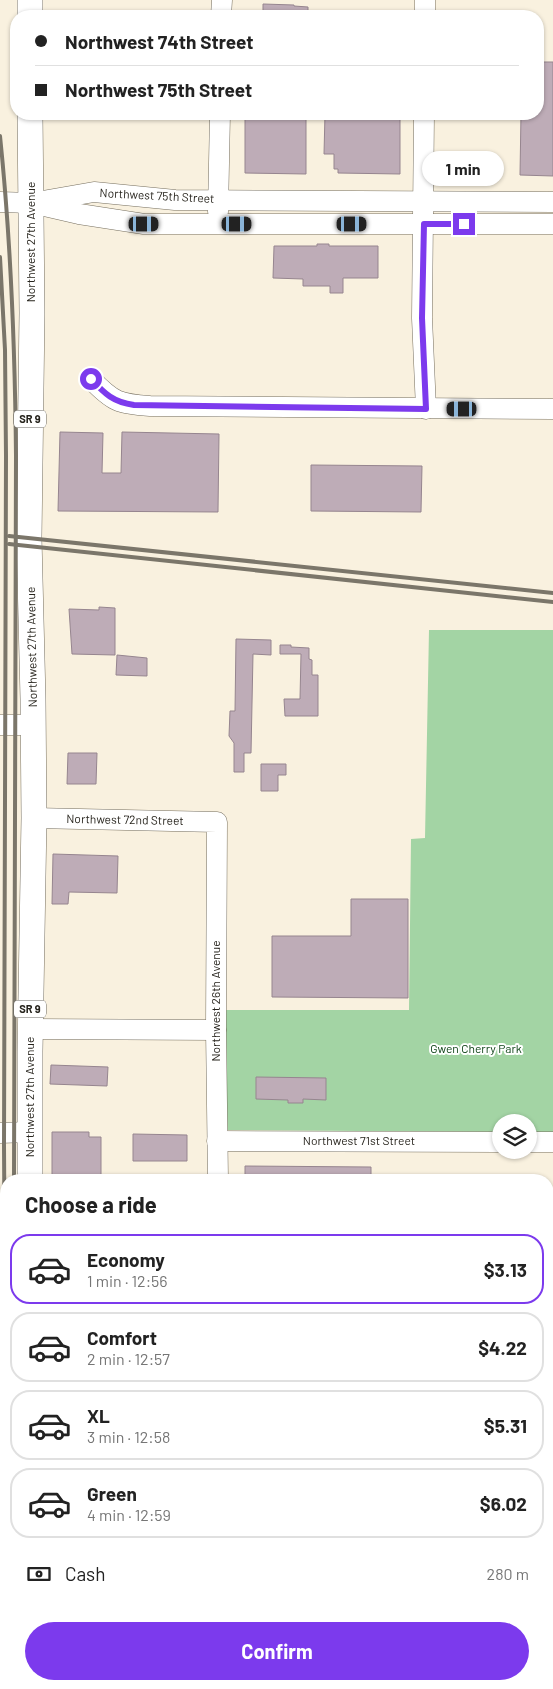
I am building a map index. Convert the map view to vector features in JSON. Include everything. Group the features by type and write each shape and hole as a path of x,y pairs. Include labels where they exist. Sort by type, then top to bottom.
{"main road":[{"name":"Northwest 27th Avenue","path":"30,120 29,538 34,818 30,1029 30,1174"}],"street":[{"path":"218,224 220,120"},
{"path":"424,120 422,318 426,409"},
{"name":"Northwest 75th Street","path":"0,202 31,202 94,192 175,200 548,202"},
{"path":"316,200 316,224"},
{"name":"Northwest 75th Street","path":"31,202 79,214 144,224 548,224"},
{"path":"548,202 548,224"},
{"path":"91,379 113,400 123,404 134,405 553,409"},
{"path":"0,725 33,725"},
{"name":"Northwest 72nd Street","path":"34,818 217,822"},
{"name":"Northwest 26th Avenue","path":"217,822 216,1030 218,1174"},
{"path":"30,1029 216,1030"},
{"path":"0,1133 29,1132"},
{"name":"Northwest 71st Street","path":"218,1141 492,1142"},
{"path":"537,1142 553,1142"}],"green space":[{"name":"Gwen Cherry Park","path":"429,630 553,630 553,1133 537,1133 537,1114 492,1114 492,1132 222,1130 222,1010 409,1010 411,839 425,838"}],"building":[{"path":"263,4 308,7 308,10 263,10"},
{"path":"544,62 553,62 553,176 520,175 521,120 544,120"},
{"path":"245,120 306,120 306,174 245,173"},
{"path":"325,120 400,120 400,174 338,173 338,169 334,169 334,154 324,154"},
{"path":"317,244 329,244 329,246 378,246 378,278 343,278 343,293 330,293 330,286 303,286 303,279 273,278 274,246 317,246"},
{"path":"60,432 103,433 102,473 121,473 122,432 219,434 218,512 58,511"},
{"path":"311,465 422,466 421,512 311,511"},
{"path":"99,607 115,608 115,655 72,654 69,609 99,610"},
{"path":"236,639 271,640 271,655 253,654 251,753 244,753 244,772 234,772 234,743 229,736 230,711 235,711"},
{"path":"280,645 309,648 309,659 312,660 312,675 318,675 318,716 285,716 284,699 300,699 301,654 280,654"},
{"path":"117,655 147,658 147,676 116,675"},
{"path":"68,753 97,753 96,784 67,784"},
{"path":"261,764 286,764 286,775 278,775 278,791 261,791"},
{"path":"53,854 118,856 117,893 69,892 68,904 52,904"},
{"path":"351,899 408,899 408,998 272,997 272,936 351,936"},
{"path":"51,1065 108,1067 107,1086 50,1084"},
{"path":"256,1077 326,1078 326,1100 303,1099 303,1103 288,1103 288,1100 256,1099"},
{"path":"52,1132 89,1132 89,1137 101,1137 101,1174 52,1174"},
{"path":"133,1134 187,1135 187,1161 133,1161"},
{"path":"245,1166 371,1167 371,1174 245,1174"}],"railway":[{"path":"0,136 10,256 16,456 14,1174"},
{"path":"0,257 5,350 6,456 4,1174"},
{"path":"9,536 553,593"},
{"path":"9,544 553,602"}],"route":[{"path":"91,379 113,400 123,404 134,405 426,409 422,318 424,224 464,224"}]}
